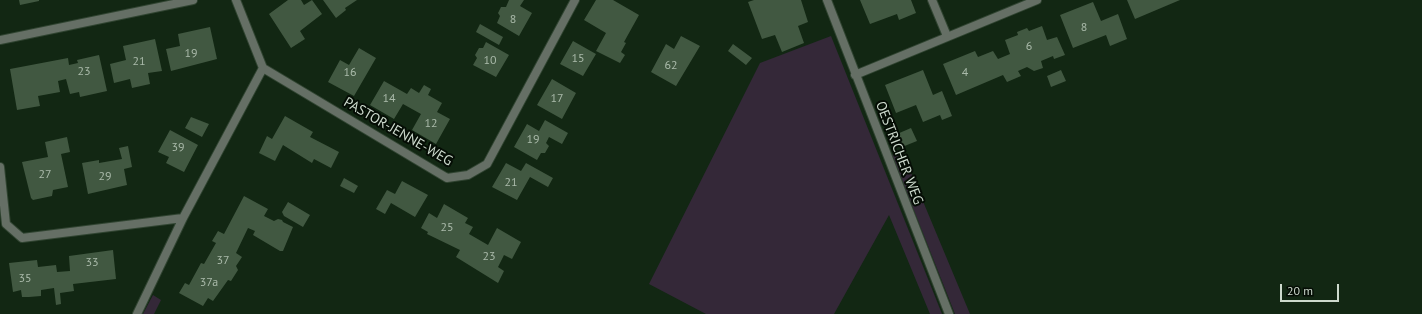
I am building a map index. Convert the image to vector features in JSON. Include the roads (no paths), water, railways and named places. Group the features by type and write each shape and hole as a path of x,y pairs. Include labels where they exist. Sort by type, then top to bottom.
{"street":[{"path":"0,40 193,0"},
{"path":"137,314 183,218 263,68 236,0"},
{"name":"PASTOR-JENNE-WEG","path":"263,68 447,178 468,175 487,164 576,0"},
{"name":"OESTRICHER WEG","path":"827,0 949,314"},
{"path":"932,0 947,36"},
{"path":"855,75 1037,0"},
{"path":"0,167 6,224 22,238 183,218"}]}
